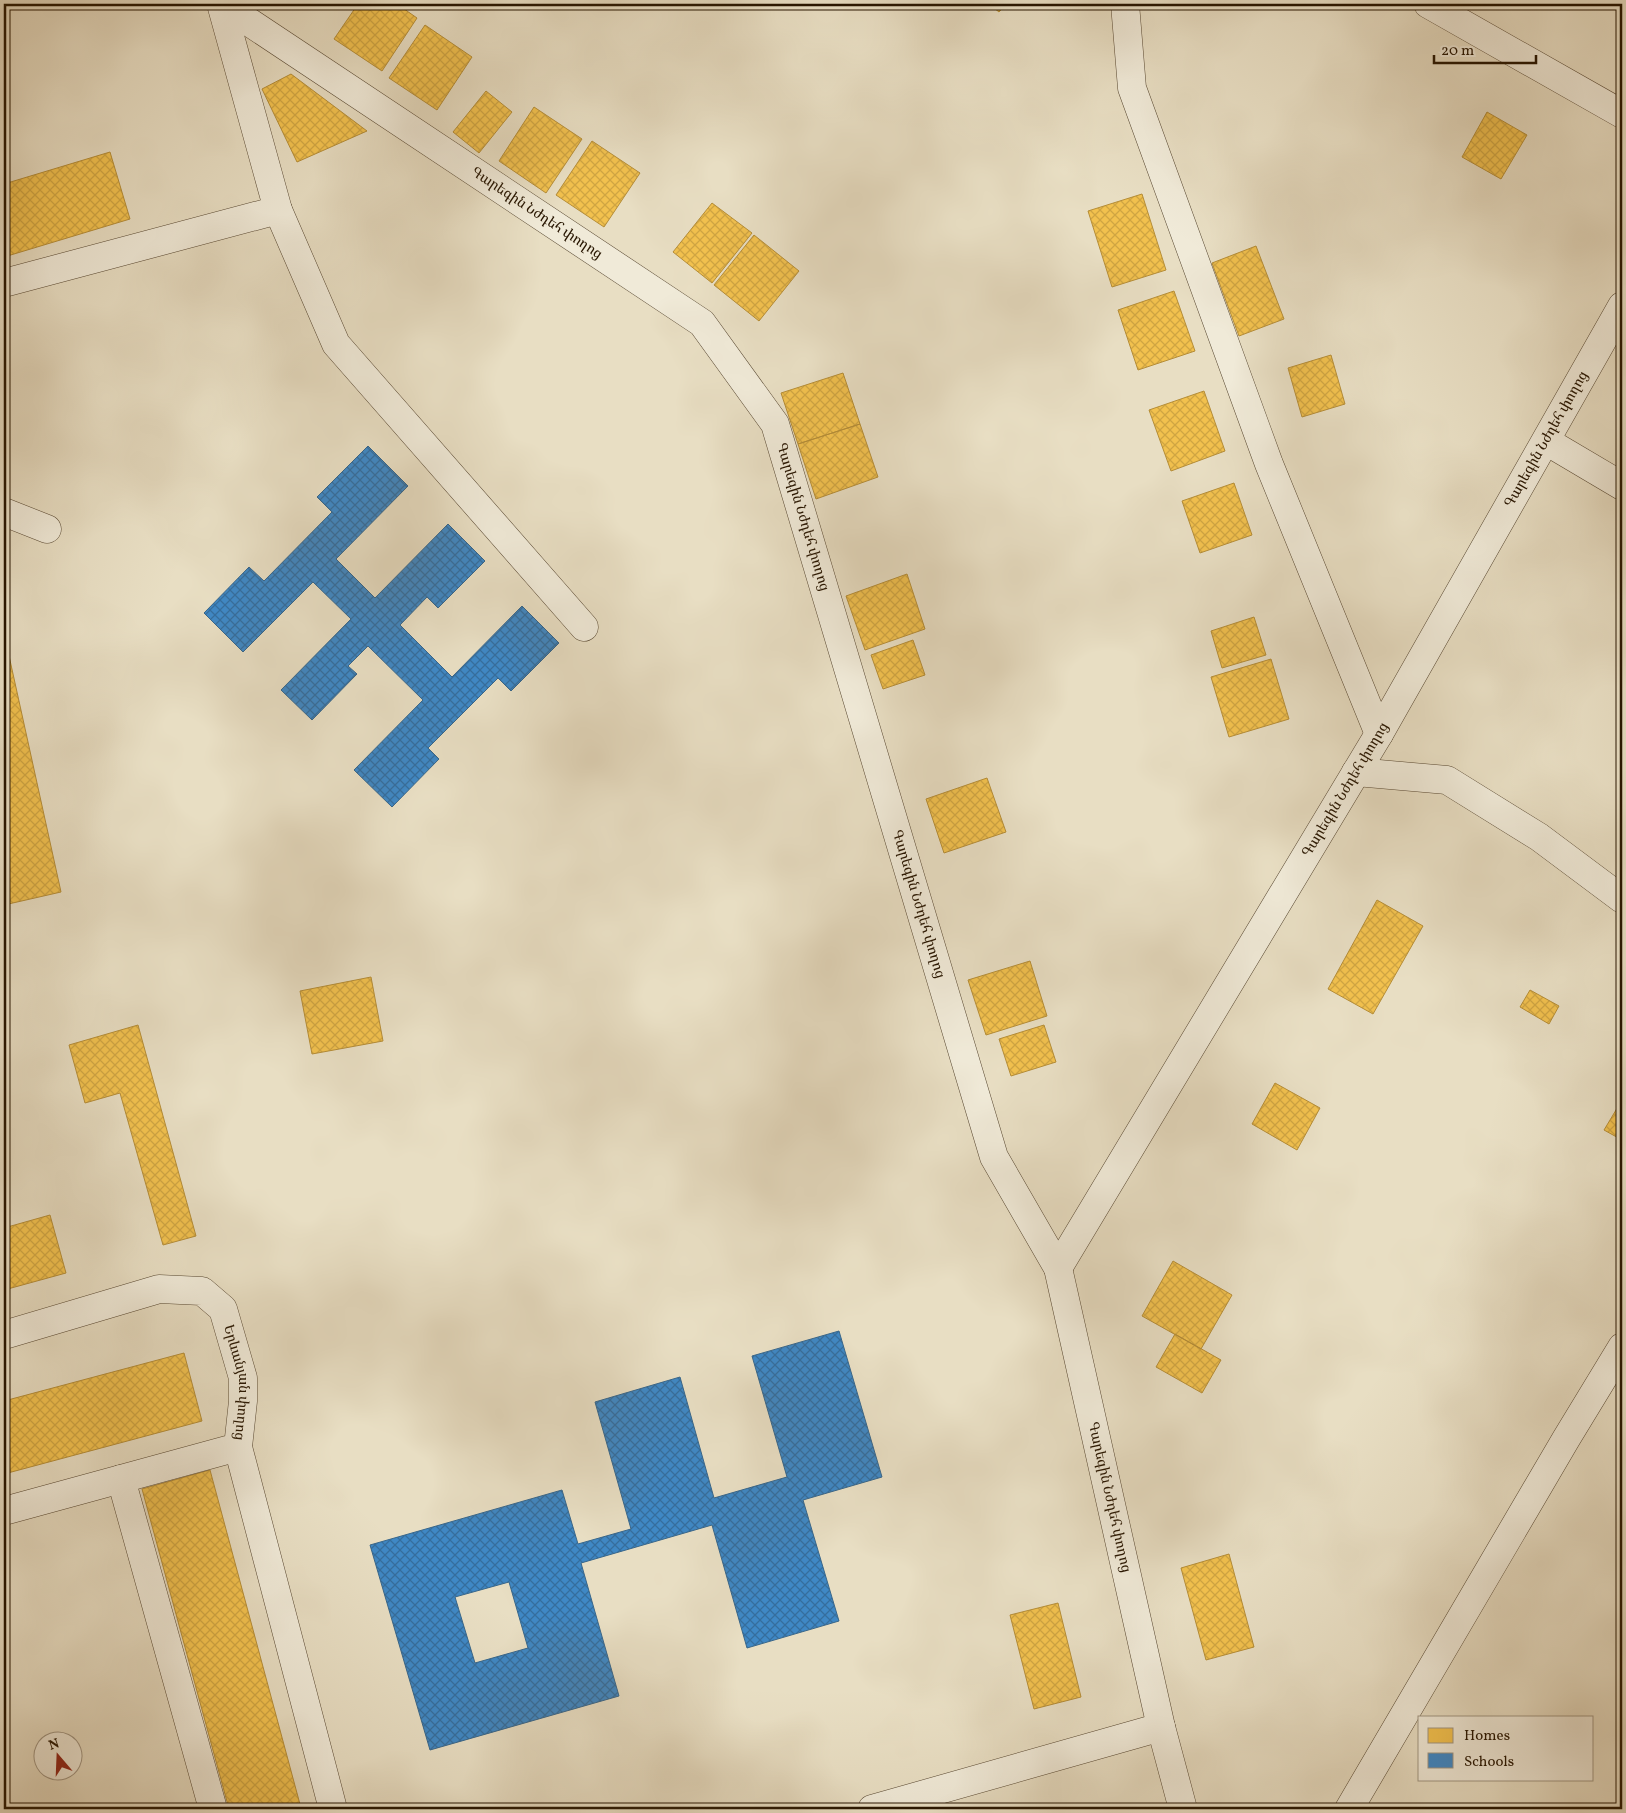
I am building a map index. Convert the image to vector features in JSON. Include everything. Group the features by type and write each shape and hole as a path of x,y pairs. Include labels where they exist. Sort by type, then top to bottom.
{"street":[{"path":"222,4 278,210 336,344 584,627"},
{"name":"Գարեգին Նժդեհ փողոց","path":"222,4 702,324 775,424 994,1157 1058,1268 1161,1726 1183,1809"},
{"path":"1125,4 1132,88 1269,464 1379,734"},
{"path":"1428,4 1622,114"},
{"path":"4,283 278,210"},
{"name":"Գարեգին Նժդեհ փողոց","path":"1058,1268 1379,734 1622,306"},
{"path":"1546,441 1622,486"},
{"path":"4,512 47,529"},
{"path":"1356,772 1448,780 1539,837 1622,899"},
{"name":"Երևանյան փողոց","path":"4,1335 159,1289 202,1292 224,1309 243,1378 243,1401 238,1446 4,1511"},
{"path":"1349,1809 1622,1347"},
{"path":"238,1446 333,1809"},
{"path":"121,1479 212,1809"},
{"path":"872,1809 1161,1726"}],"building: Homes":[{"path":"358,4 397,4 417,18 382,71 334,39"},
{"path":"989,4 1006,4 999,12"},
{"path":"425,25 472,57 437,110 389,78"},
{"path":"291,74 367,131 297,162 262,89"},
{"path":"486,91 512,112 479,153 453,132"},
{"path":"534,107 582,139 546,193 499,161"},
{"path":"1487,112 1527,135 1501,179 1462,157"},
{"path":"592,141 640,173 604,227 556,195"},
{"path":"110,152 130,219 4,257 4,184"},
{"path":"1142,194 1166,270 1112,287 1088,211"},
{"path":"712,203 752,233 712,283 673,252"},
{"path":"754,235 799,271 759,321 714,285"},
{"path":"1256,246 1284,319 1239,336 1212,263"},
{"path":"1174,291 1195,351 1138,370 1118,310"},
{"path":"1331,355 1345,404 1302,417 1288,368"},
{"path":"843,373 860,424 798,444 781,393"},
{"path":"1204,391 1225,451 1171,471 1149,410"},
{"path":"860,424 878,477 816,499 798,444"},
{"path":"1234,483 1252,535 1200,553 1182,501"},
{"path":"907,574 925,629 865,650 846,596"},
{"path":"1254,617 1266,655 1222,668 1211,631"},
{"path":"4,633 61,892 4,905"},
{"path":"913,640 925,675 883,689 871,655"},
{"path":"1271,659 1289,719 1229,737 1211,677"},
{"path":"987,778 1006,832 944,853 926,799"},
{"path":"1377,900 1423,926 1373,1014 1328,989"},
{"path":"1030,961 1047,1016 986,1035 968,980"},
{"path":"371,977 383,1041 312,1054 300,991"},
{"path":"1530,990 1559,1006 1549,1024 1520,1007"},
{"path":"138,1025 196,1236 163,1245 120,1093 85,1103 69,1045"},
{"path":"1044,1025 1056,1062 1011,1076 999,1039"},
{"path":"1275,1083 1320,1108 1297,1150 1252,1124"},
{"path":"1622,1100 1622,1140 1604,1130"},
{"path":"50,1215 66,1273 4,1290 4,1228"},
{"path":"1173,1261 1232,1295 1201,1349 1142,1316"},
{"path":"1175,1334 1221,1360 1202,1393 1156,1367"},
{"path":"184,1353 202,1421 4,1474 4,1401"},
{"path":"210,1470 301,1808 229,1809 142,1489"},
{"path":"1229,1554 1254,1647 1206,1660 1181,1568"},
{"path":"1058,1603 1081,1697 1034,1709 1010,1615"}],"building: Schools":[{"path":"368,446 408,486 336,559 375,598 448,524 485,561 438,608 427,597 400,625 452,677 522,606 559,643 511,691 498,678 428,748 439,759 392,807 354,770 423,700 368,646 348,666 357,674 312,720 281,690 351,619 313,582 243,652 204,613 249,567 264,581 332,512 317,497"},
{"path":"839,1331 882,1477 803,1500 839,1621 747,1648 712,1525 581,1563 619,1696 430,1750 370,1545 562,1490 578,1544 631,1529 595,1402 680,1377 714,1498 787,1477 752,1356","holes":["509,1582 528,1648 475,1663 455,1597"]}]}
